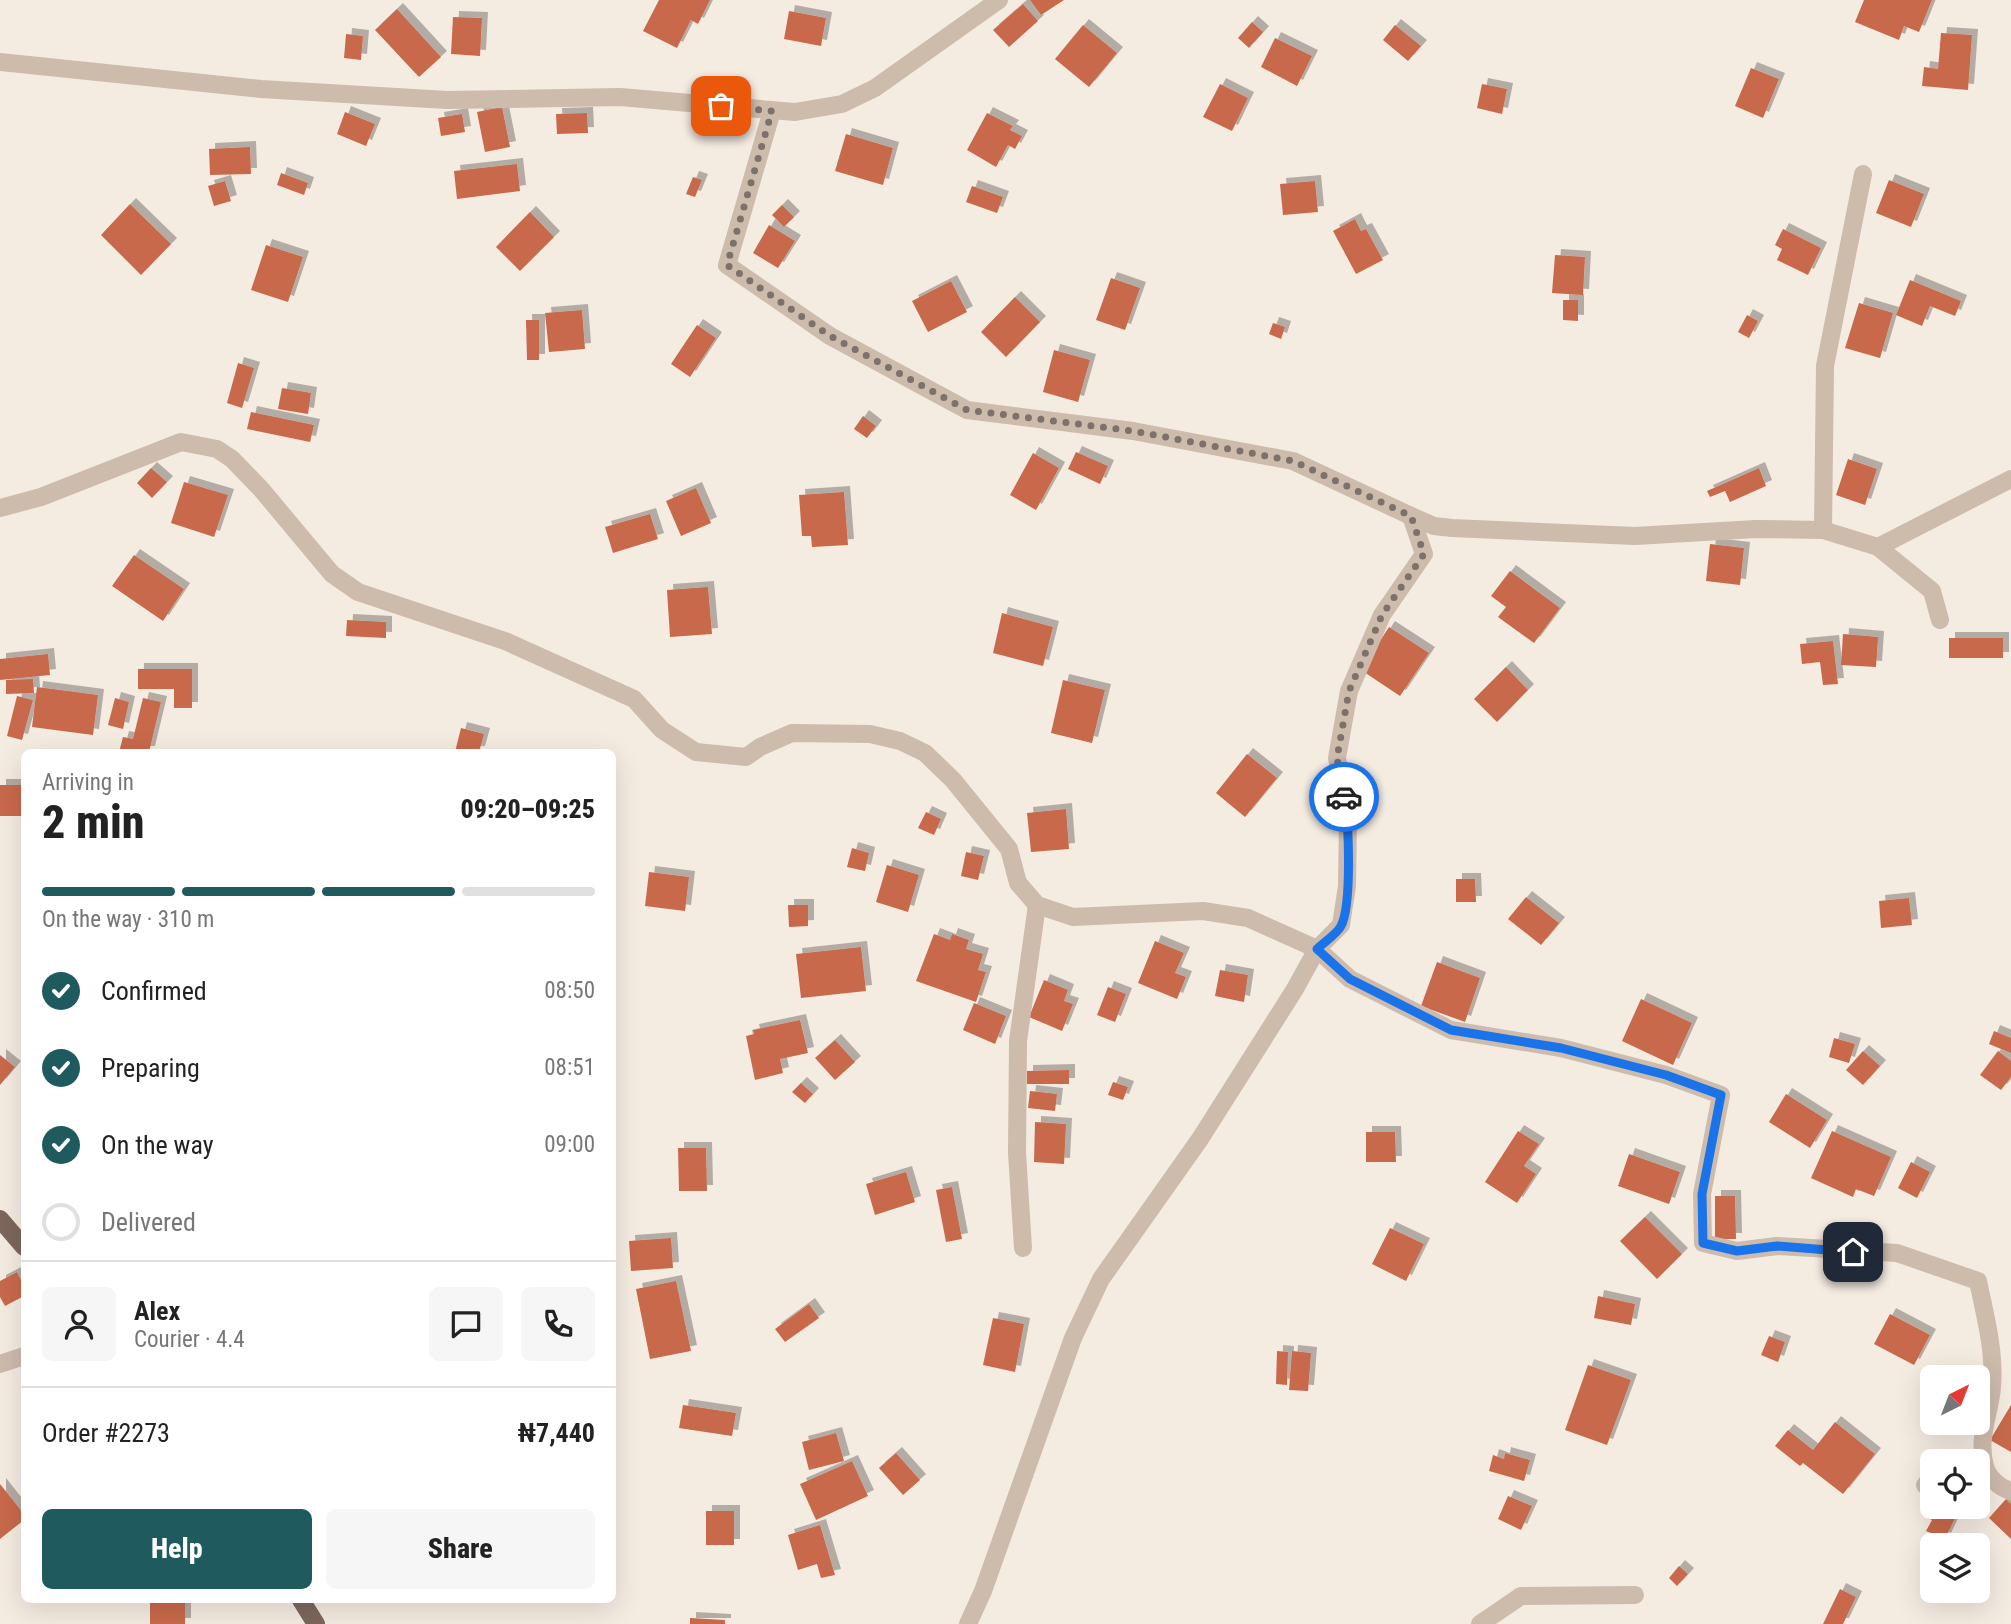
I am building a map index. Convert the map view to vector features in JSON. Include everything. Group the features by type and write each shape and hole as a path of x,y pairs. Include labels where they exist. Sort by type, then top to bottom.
{"main road":[{"path":"0,1219 21,1244"},
{"path":"303,1603 316,1624"}],"street":[{"path":"0,62 261,89 447,100 620,97 795,112 842,104 875,89 999,0"},
{"path":"772,111 727,265 830,336 967,410 1133,431 1293,461 1434,526 1608,535 1756,529 1823,530 1878,547 1932,591 1940,620"},
{"path":"1823,530 1825,366 1863,174"},
{"path":"0,509 41,497 181,442 217,449 232,459 261,489 332,574 358,592 505,641 634,699 662,730 696,752 746,757 760,747 792,733 870,734 900,741 925,753 953,780 1009,849 1018,883 1037,905 1073,917 1203,911 1248,918 1317,949 1350,979 1451,1030 1561,1048 1666,1075 1721,1095 1702,1194 1703,1243 1737,1251 1777,1246 1897,1253 1978,1281 1989,1335 1993,1388 1984,1420 1982,1449"},
{"path":"1878,547 2011,479"},
{"path":"968,1624 983,1591 1073,1338 1101,1279 1200,1139 1295,989 1317,949 1341,925 1347,886 1348,817 1337,758 1349,691 1382,615 1424,554 1411,516"},
{"path":"1023,1248 1017,1153 1017,1041 1037,905"},
{"path":"0,1364 21,1357"},
{"path":"1990,1478 2011,1491"},
{"path":"1479,1624 1521,1597 1635,1595"}],"building":[{"path":"659,0 710,0 698,24 691,20 677,48 643,31"},
{"path":"1030,0 1064,0 1041,15"},
{"path":"1864,0 1932,0 1919,32 1904,26 1899,40 1855,22"},
{"path":"1023,4 1038,21 1009,47 993,30"},
{"path":"397,9 441,57 419,77 375,30"},
{"path":"789,11 826,18 821,46 784,39"},
{"path":"453,17 482,18 480,56 451,54"},
{"path":"1252,22 1263,32 1249,48 1238,38"},
{"path":"1083,25 1117,53 1089,87 1055,59"},
{"path":"1395,25 1421,46 1408,61 1383,40"},
{"path":"1941,33 1972,35 1968,90 1922,86 1924,67 1938,69"},
{"path":"346,34 363,36 361,60 344,58"},
{"path":"1275,38 1312,56 1297,86 1261,67"},
{"path":"1751,68 1779,79 1763,118 1735,106"},
{"path":"1220,84 1248,98 1232,131 1203,117"},
{"path":"1482,84 1507,89 1502,114 1477,108"},
{"path":"502,107 510,147 485,152 477,112"},
{"path":"345,112 375,124 366,146 337,134"},
{"path":"587,113 588,133 557,134 556,114"},
{"path":"987,113 1013,126 1010,130 1022,136 1015,149 1008,145 996,167 967,150"},
{"path":"462,114 465,132 441,136 438,118"},
{"path":"846,134 893,148 883,185 835,171"},
{"path":"250,147 251,174 210,175 209,149"},
{"path":"517,164 520,191 457,199 454,171"},
{"path":"281,173 308,183 304,195 277,185"},
{"path":"693,177 702,180 695,197 686,194"},
{"path":"1889,180 1924,194 1911,227 1876,213"},
{"path":"225,181 231,201 214,206 208,186"},
{"path":"1315,181 1318,212 1283,215 1280,184"},
{"path":"972,186 1003,197 997,213 966,202"},
{"path":"130,204 171,244 141,275 101,235"},
{"path":"782,205 794,217 784,227 772,215"},
{"path":"530,212 554,237 520,271 496,247"},
{"path":"1355,219 1361,231 1366,229 1383,260 1356,274 1333,231"},
{"path":"769,225 795,241 778,268 753,253"},
{"path":"1783,229 1821,248 1808,275 1777,260 1782,249 1775,245"},
{"path":"266,245 303,257 288,302 251,290"},
{"path":"1555,255 1585,257 1583,295 1552,293"},
{"path":"1111,278 1140,288 1125,330 1096,320"},
{"path":"1910,280 1961,301 1955,316 1930,306 1922,326 1896,315"},
{"path":"951,281 967,312 928,332 912,301"},
{"path":"1015,297 1040,322 1006,357 981,332"},
{"path":"1563,300 1578,300 1578,321 1563,320"},
{"path":"1859,303 1893,313 1880,358 1845,348"},
{"path":"582,310 585,349 549,352 545,313"},
{"path":"1747,315 1758,321 1749,338 1738,332"},
{"path":"526,320 539,320 539,360 527,360"},
{"path":"1273,323 1285,327 1281,339 1269,334"},
{"path":"697,325 716,338 690,377 671,364"},
{"path":"1054,350 1090,360 1078,402 1043,392"},
{"path":"238,363 254,368 242,408 227,403"},
{"path":"282,388 311,393 308,414 278,409"},
{"path":"251,412 314,425 310,442 247,429"},
{"path":"863,416 876,426 867,438 854,429"},
{"path":"1076,452 1108,466 1100,484 1068,469"},
{"path":"1033,453 1059,468 1036,510 1010,495"},
{"path":"1848,459 1877,469 1865,505 1836,495"},
{"path":"151,468 167,482 152,498 137,483"},
{"path":"1759,468 1766,486 1730,502 1725,491 1710,497 1707,491"},
{"path":"184,482 228,495 214,537 171,523"},
{"path":"696,488 711,523 681,536 666,501"},
{"path":"844,492 848,545 812,547 811,536 802,536 799,495"},
{"path":"650,514 658,539 613,553 605,527"},
{"path":"1710,544 1744,548 1740,585 1706,581"},
{"path":"134,555 184,589 163,621 112,586"},
{"path":"1510,571 1560,608 1534,643 1498,617 1506,607 1491,596"},
{"path":"708,587 712,634 670,637 667,590"},
{"path":"1002,613 1053,627 1043,666 993,653"},
{"path":"347,620 386,622 386,638 346,636"},
{"path":"1389,627 1429,653 1400,696 1361,670"},
{"path":"1843,634 1878,637 1876,667 1841,665"},
{"path":"1949,638 2003,638 2003,658 1949,658"},
{"path":"1833,641 1838,684 1823,685 1820,662 1802,664 1800,644"},
{"path":"48,654 50,675 0,680 0,659"},
{"path":"1506,667 1528,690 1497,722 1474,699"},
{"path":"138,669 192,669 192,708 174,708 174,689 138,689"},
{"path":"33,679 34,693 6,694 6,680"},
{"path":"1063,680 1105,690 1092,743 1051,733"},
{"path":"37,687 98,695 93,735 32,727"},
{"path":"17,696 33,700 22,740 7,736"},
{"path":"115,698 129,702 123,729 108,725"},
{"path":"143,698 161,702 150,749 120,749 123,737 133,739"},
{"path":"461,728 484,734 480,749 456,749"},
{"path":"1247,754 1277,778 1245,817 1216,793"},
{"path":"0,785 21,785 21,816 0,816"},
{"path":"1066,809 1069,849 1031,852 1027,813"},
{"path":"926,812 941,819 934,835 918,828"},
{"path":"852,848 869,853 865,871 847,867"},
{"path":"966,852 984,856 978,880 961,876"},
{"path":"887,865 919,875 908,912 876,902"},
{"path":"649,872 689,877 685,911 645,906"},
{"path":"1456,879 1475,879 1476,902 1456,902"},
{"path":"1526,897 1559,923 1541,945 1508,919"},
{"path":"1909,898 1912,925 1881,928 1879,901"},
{"path":"788,905 808,905 808,926 789,927"},
{"path":"934,934 950,940 952,934 969,940 966,949 983,954 978,970 986,972 976,1002 916,981"},
{"path":"1155,941 1184,953 1175,973 1186,977 1177,999 1138,983"},
{"path":"861,947 866,991 801,998 796,954"},
{"path":"1437,962 1480,978 1465,1022 1421,1006"},
{"path":"1220,970 1248,975 1244,1002 1215,996"},
{"path":"1044,980 1068,990 1064,1001 1073,1004 1062,1031 1029,1017"},
{"path":"1108,987 1126,994 1115,1022 1097,1015"},
{"path":"1641,999 1692,1023 1673,1065 1622,1041"},
{"path":"974,1003 1006,1016 995,1044 963,1030"},
{"path":"800,1020 808,1053 780,1059 783,1073 755,1080 746,1036 754,1034 753,1030"},
{"path":"1994,1031 2011,1038 2011,1053 1989,1044"},
{"path":"1834,1038 1855,1044 1849,1063 1829,1057"},
{"path":"835,1040 855,1062 835,1080 815,1058"},
{"path":"1863,1051 1880,1066 1863,1085 1846,1070"},
{"path":"1998,1051 2011,1061 2011,1077 2001,1090 1980,1075"},
{"path":"0,1055 15,1067 0,1085"},
{"path":"1069,1070 1069,1084 1027,1084 1027,1071"},
{"path":"1113,1082 1128,1087 1123,1100 1108,1095"},
{"path":"801,1083 813,1094 805,1103 792,1092"},
{"path":"1030,1091 1057,1094 1055,1111 1028,1108"},
{"path":"1786,1094 1827,1120 1810,1148 1769,1122"},
{"path":"1035,1122 1066,1124 1064,1164 1034,1162"},
{"path":"1518,1131 1539,1144 1524,1166 1536,1174 1517,1203 1485,1182"},
{"path":"1832,1131 1891,1157 1874,1196 1856,1189 1853,1197 1811,1178"},
{"path":"1366,1132 1395,1132 1396,1162 1366,1162"},
{"path":"678,1148 706,1148 707,1191 679,1191"},
{"path":"1629,1154 1680,1172 1669,1204 1618,1186"},
{"path":"1911,1162 1930,1172 1917,1198 1898,1188"},
{"path":"906,1172 915,1202 875,1215 866,1184"},
{"path":"952,1187 962,1239 946,1242 936,1190"},
{"path":"1715,1196 1735,1196 1736,1239 1715,1239"},
{"path":"1645,1217 1682,1254 1657,1279 1620,1241"},
{"path":"1390,1228 1424,1244 1406,1281 1372,1264"},
{"path":"671,1238 673,1268 631,1271 629,1241"},
{"path":"17,1272 21,1280 21,1298 5,1306 0,1297 0,1281"},
{"path":"676,1281 691,1351 650,1359 636,1289"},
{"path":"1598,1296 1635,1304 1631,1325 1594,1318"},
{"path":"809,1304 819,1318 785,1342 775,1329"},
{"path":"1890,1314 1930,1335 1914,1365 1874,1344"},
{"path":"993,1318 1024,1324 1015,1372 983,1365"},
{"path":"1769,1336 1785,1342 1778,1362 1761,1355"},
{"path":"1277,1351 1288,1352 1287,1385 1276,1384"},
{"path":"1292,1351 1311,1353 1308,1391 1289,1390"},
{"path":"1588,1365 1631,1380 1607,1445 1565,1430"},
{"path":"683,1405 736,1413 732,1436 679,1428"},
{"path":"2011,1405 2011,1452 1990,1440"},
{"path":"1835,1422 1875,1454 1843,1494 1803,1463 1800,1466 1775,1446 1788,1430 1813,1450"},
{"path":"836,1433 844,1461 809,1470 802,1442"},
{"path":"896,1453 920,1480 903,1495 879,1468"},
{"path":"1505,1453 1530,1460 1524,1481 1489,1471 1493,1455 1504,1459"},
{"path":"852,1461 868,1496 816,1520 800,1484"},
{"path":"0,1484 21,1510 21,1522 0,1539"},
{"path":"1508,1496 1532,1506 1521,1530 1498,1519"},
{"path":"2006,1499 2011,1504 2011,1539 1990,1519"},
{"path":"706,1511 734,1511 734,1545 706,1545"},
{"path":"1930,1519 1955,1519 1948,1533 1926,1531 1932,1520"},
{"path":"820,1525 835,1575 821,1578 817,1564 798,1570 788,1535"},
{"path":"1679,1566 1688,1574 1677,1586 1669,1578"},
{"path":"1840,1589 1856,1597 1843,1624 1823,1624"},
{"path":"150,1603 185,1603 185,1624 150,1624"},
{"path":"690,1618 725,1620 725,1624 690,1624"}],"way so far":[{"path":"721,106 772,111 727,265 830,336 967,410 1133,431 1293,461 1411,516 1424,554 1382,615 1349,691 1337,758 1344,797"}],"route":[{"path":"1344,797 1348,817 1347,886 1341,925 1317,949 1350,979 1451,1030 1561,1048 1666,1075 1721,1095 1702,1194 1703,1243 1737,1251 1777,1246 1853,1252"}]}
